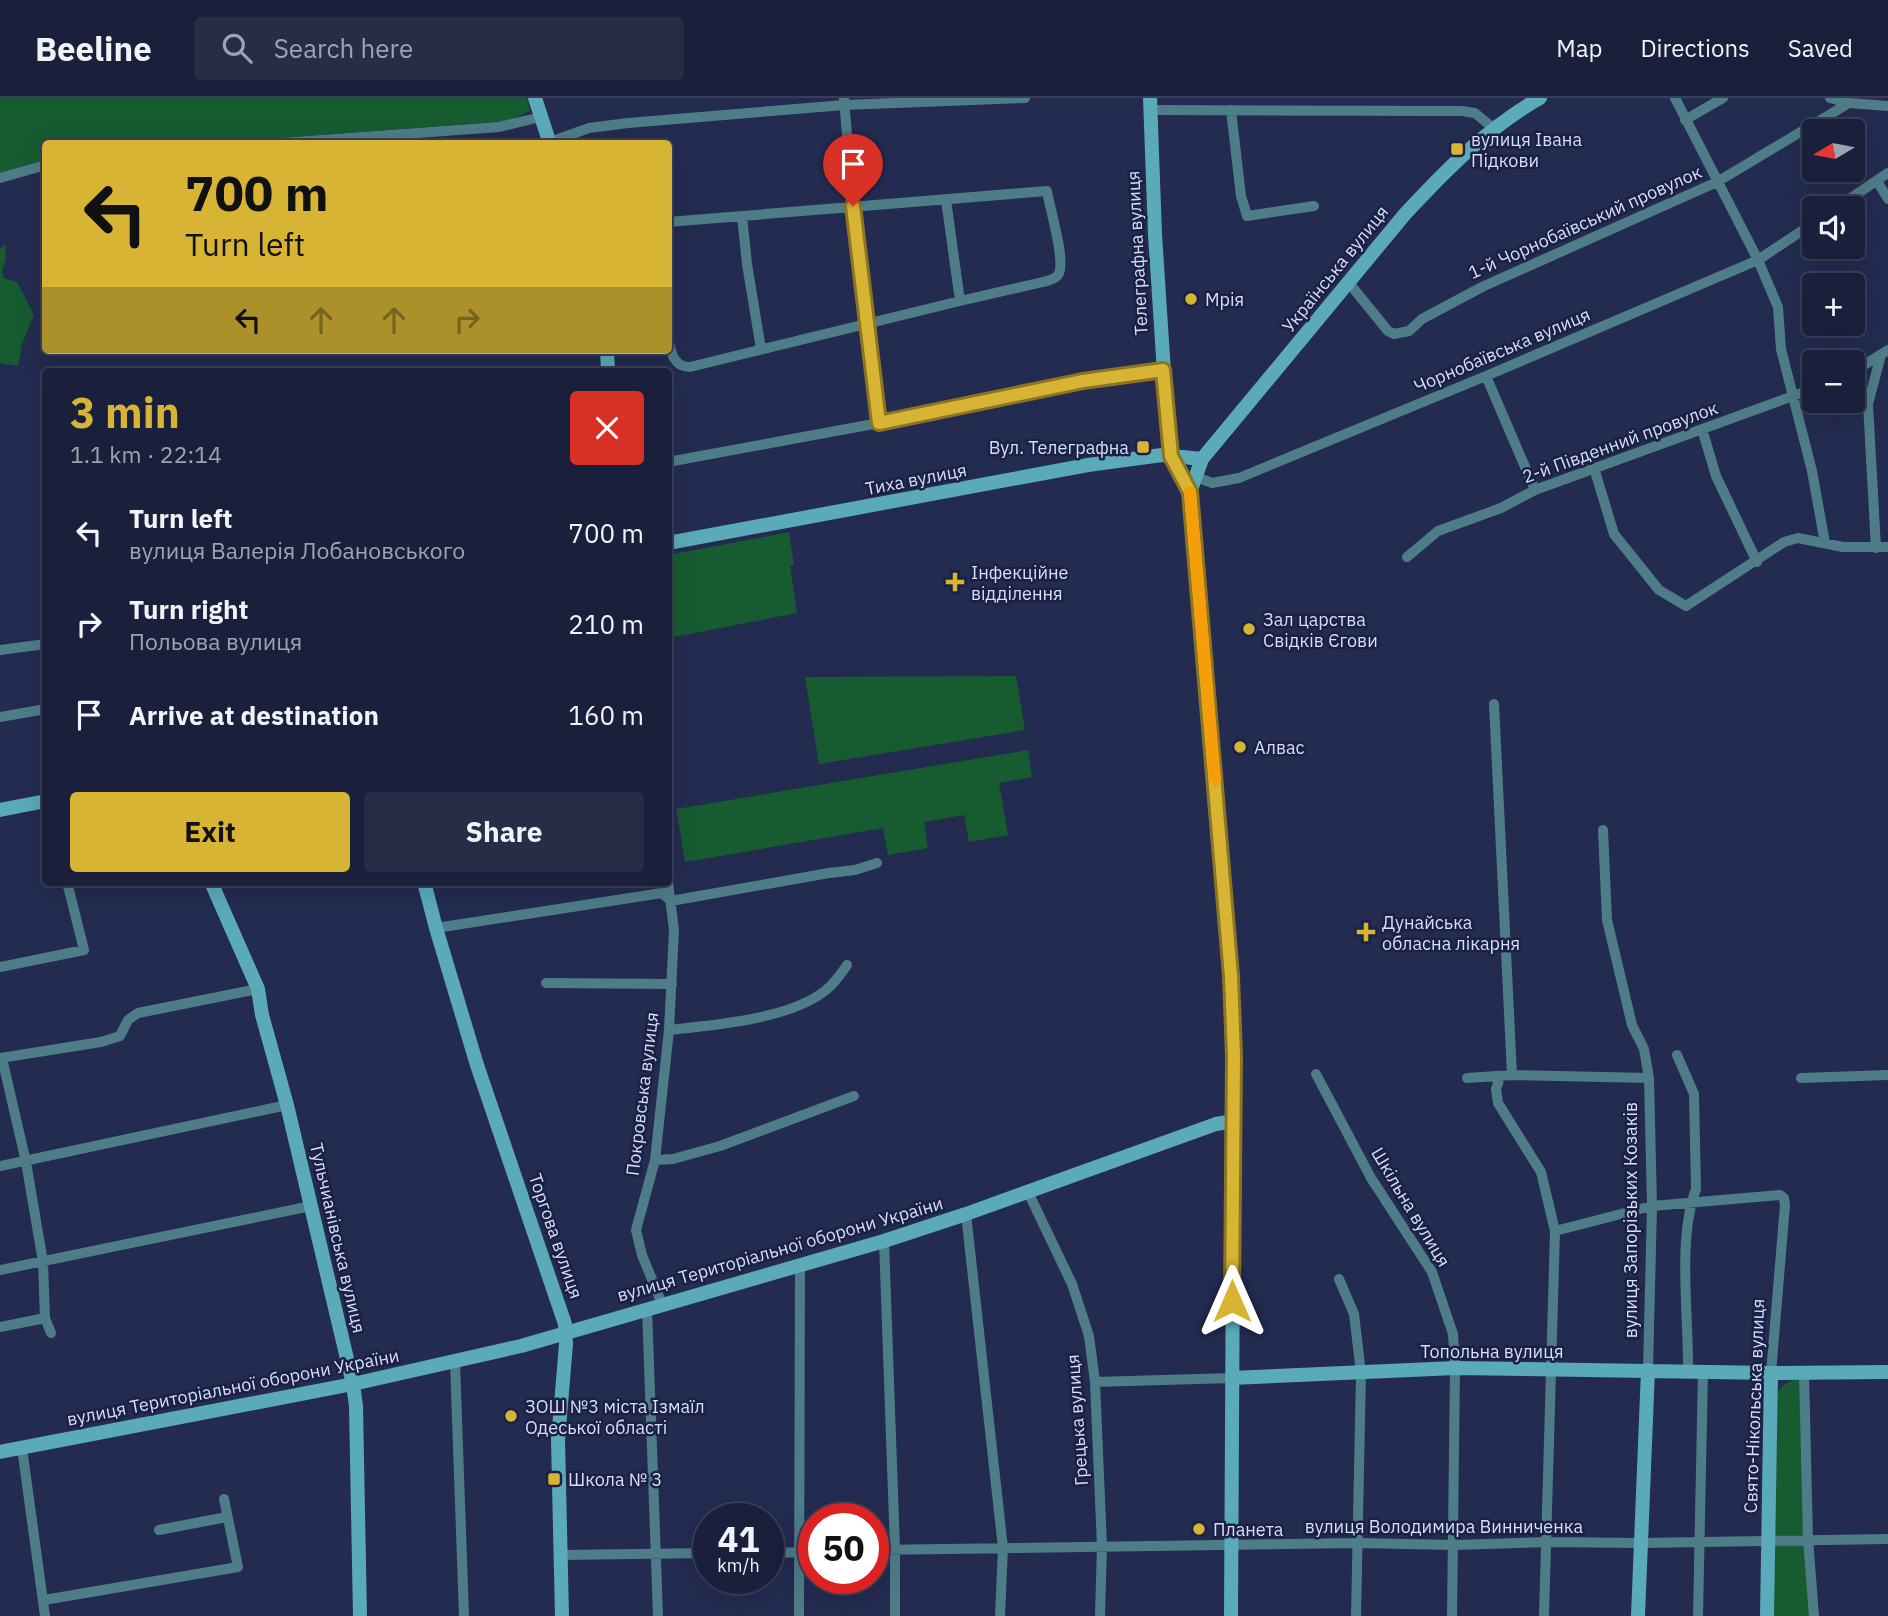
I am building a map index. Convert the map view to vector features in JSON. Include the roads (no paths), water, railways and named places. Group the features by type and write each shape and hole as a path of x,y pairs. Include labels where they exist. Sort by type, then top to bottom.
{"main road":[{"path":"535,98 549,140"},
{"name":"Українська вулиця","path":"1190,492 1202,459 1405,214 1437,179 1493,128 1540,98"},
{"name":"Телеграфна вулиця","path":"1150,104 1163,370 1171,456 1190,492 1230,957 1234,1121 1231,1616"},
{"name":"Тиха вулиця","path":"672,543 1088,466 1149,457 1202,459"},
{"path":"0,810 42,802"},
{"name":"Тульчианівська вулиця","path":"213,886 258,989 262,1015 287,1105 352,1384 356,1406 360,1616"},
{"name":"Торгова вулиця","path":"426,886 481,1077 561,1307 566,1332 558,1440 562,1616"},
{"name":"вулиця Територіальної оборони України","path":"0,1452 352,1384 521,1346 884,1241 1203,1128 1234,1121"},
{"name":"Топольна вулиця","path":"1232,1378 1455,1368 1888,1372"},
{"name":"вулиця Запорізьких Козаків","path":"1638,1616 1648,1370"},
{"name":"Свято-Нікольська вулиця","path":"1767,1616 1771,1373"}],"street":[{"path":"558,140 595,127 844,102 1025,98"},
{"path":"1330,98 1331,111"},
{"path":"1675,98 1758,260 1778,307 1781,349 1812,471 1825,543"},
{"path":"1685,120 1723,98"},
{"path":"1830,98 1849,103 1888,106"},
{"path":"844,102 853,206 879,423"},
{"name":"1-й Чорнобаївський провулок","path":"1349,283 1388,331 1402,334 1422,318 1482,287 1717,182 1849,103"},
{"path":"1150,104 1231,110 1462,111 1475,113 1493,128"},
{"path":"1231,110 1241,196 1247,216 1314,206"},
{"path":"322,140 499,127 541,117"},
{"path":"0,178 42,166"},
{"path":"1854,196 1888,173"},
{"path":"1877,181 1888,199"},
{"path":"672,222 1047,191 1058,246 1060,273 1043,282 690,367 676,362 672,350"},
{"path":"946,200 960,301"},
{"path":"742,216 761,349"},
{"name":"Чорнобаївська вулиця","path":"1194,476 1212,483 1239,478 1758,260 1802,231"},
{"path":"1865,365 1884,353"},
{"path":"1876,548 1868,404 1884,353"},
{"path":"672,461 879,423 1083,381 1163,370"},
{"path":"1486,376 1535,489"},
{"name":"2-й Південний провулок","path":"1406,557 1438,531 1501,508 1535,489 1802,394"},
{"path":"1865,398 1868,404"},
{"path":"1702,429 1716,475 1756,562"},
{"path":"1594,468 1614,534 1659,590 1686,606 1784,542 1798,538 1843,547 1888,547"},
{"path":"0,650 42,645"},
{"path":"1494,704 1506,1076 1496,1089 1498,1103 1541,1172 1555,1231 1544,1616"},
{"path":"0,717 42,710"},
{"name":"вулиця Запорізьких Козаків","path":"1603,830 1608,920 1632,1025 1644,1049 1649,1078 1653,1206 1648,1370"},
{"path":"436,928 662,893 671,901 855,870 877,863"},
{"path":"0,967 84,950 68,886"},
{"name":"Покровська вулиця","path":"662,1304 636,1235 655,1160 669,1030 674,930 669,886"},
{"path":"669,1030 753,1018 805,1002 829,988 847,965"},
{"path":"546,983 673,984"},
{"path":"51,1333 45,1318 43,1262 26,1162 1,1058 101,1042 120,1036 134,1014 258,989"},
{"path":"1677,1055 1694,1094 1696,1189 1691,1201 1685,1258 1696,1371 1700,1542 1698,1616"},
{"name":"Шкільна вулиця","path":"1317,1074 1371,1178 1432,1272 1453,1334 1455,1368 1452,1616"},
{"path":"1801,1078 1888,1075"},
{"path":"1467,1078 1649,1078"},
{"path":"655,1160 673,1159 720,1146 854,1096"},
{"path":"0,1166 287,1105"},
{"name":"Грецька вулиця","path":"1028,1192 1087,1326 1096,1382 1102,1546 1100,1616"},
{"name":"Свято-Нікольська вулиця","path":"1691,1201 1772,1194 1784,1198 1771,1373"},
{"path":"1555,1231 1653,1206 1691,1201"},
{"path":"0,1270 311,1206"},
{"path":"966,1214 1003,1548 1000,1616"},
{"path":"884,1241 895,1616"},
{"path":"800,1264 800,1503"},
{"path":"1339,1279 1354,1314 1362,1373 1356,1616"},
{"path":"646,1308 658,1616"},
{"path":"0,1327 45,1318"},
{"path":"455,1362 464,1616"},
{"path":"1804,1372 1808,1539 1814,1616"},
{"name":"Топольна вулиця","path":"1096,1382 1232,1378"},
{"path":"22,1448 45,1616"},
{"path":"44,1600 239,1567 224,1499"},
{"path":"159,1530 227,1517"},
{"name":"вулиця Володимира Винниченка","path":"889,1549 1888,1539"},
{"path":"560,1555 693,1553"},
{"path":"799,1594 799,1616"}],"place":[{"name":"вулиця Івана Підкови","path":"1457,149"},
{"name":"Мрія","path":"1191,299"},
{"name":"Вул. Телеграфна","path":"1143,447"},
{"name":"Інфекційне відділення","path":"955,582"},
{"name":"Зал царства Свідків Єгови","path":"1249,629"},
{"name":"Алвас","path":"1240,747"},
{"name":"Дунайська обласна лікарня","path":"1366,932"},
{"name":"ЗОШ №3 міста Ізмаїл Одеської області","path":"511,1416"},
{"name":"Школа № 3","path":"554,1479"},
{"name":"Планета","path":"1199,1529"}]}
